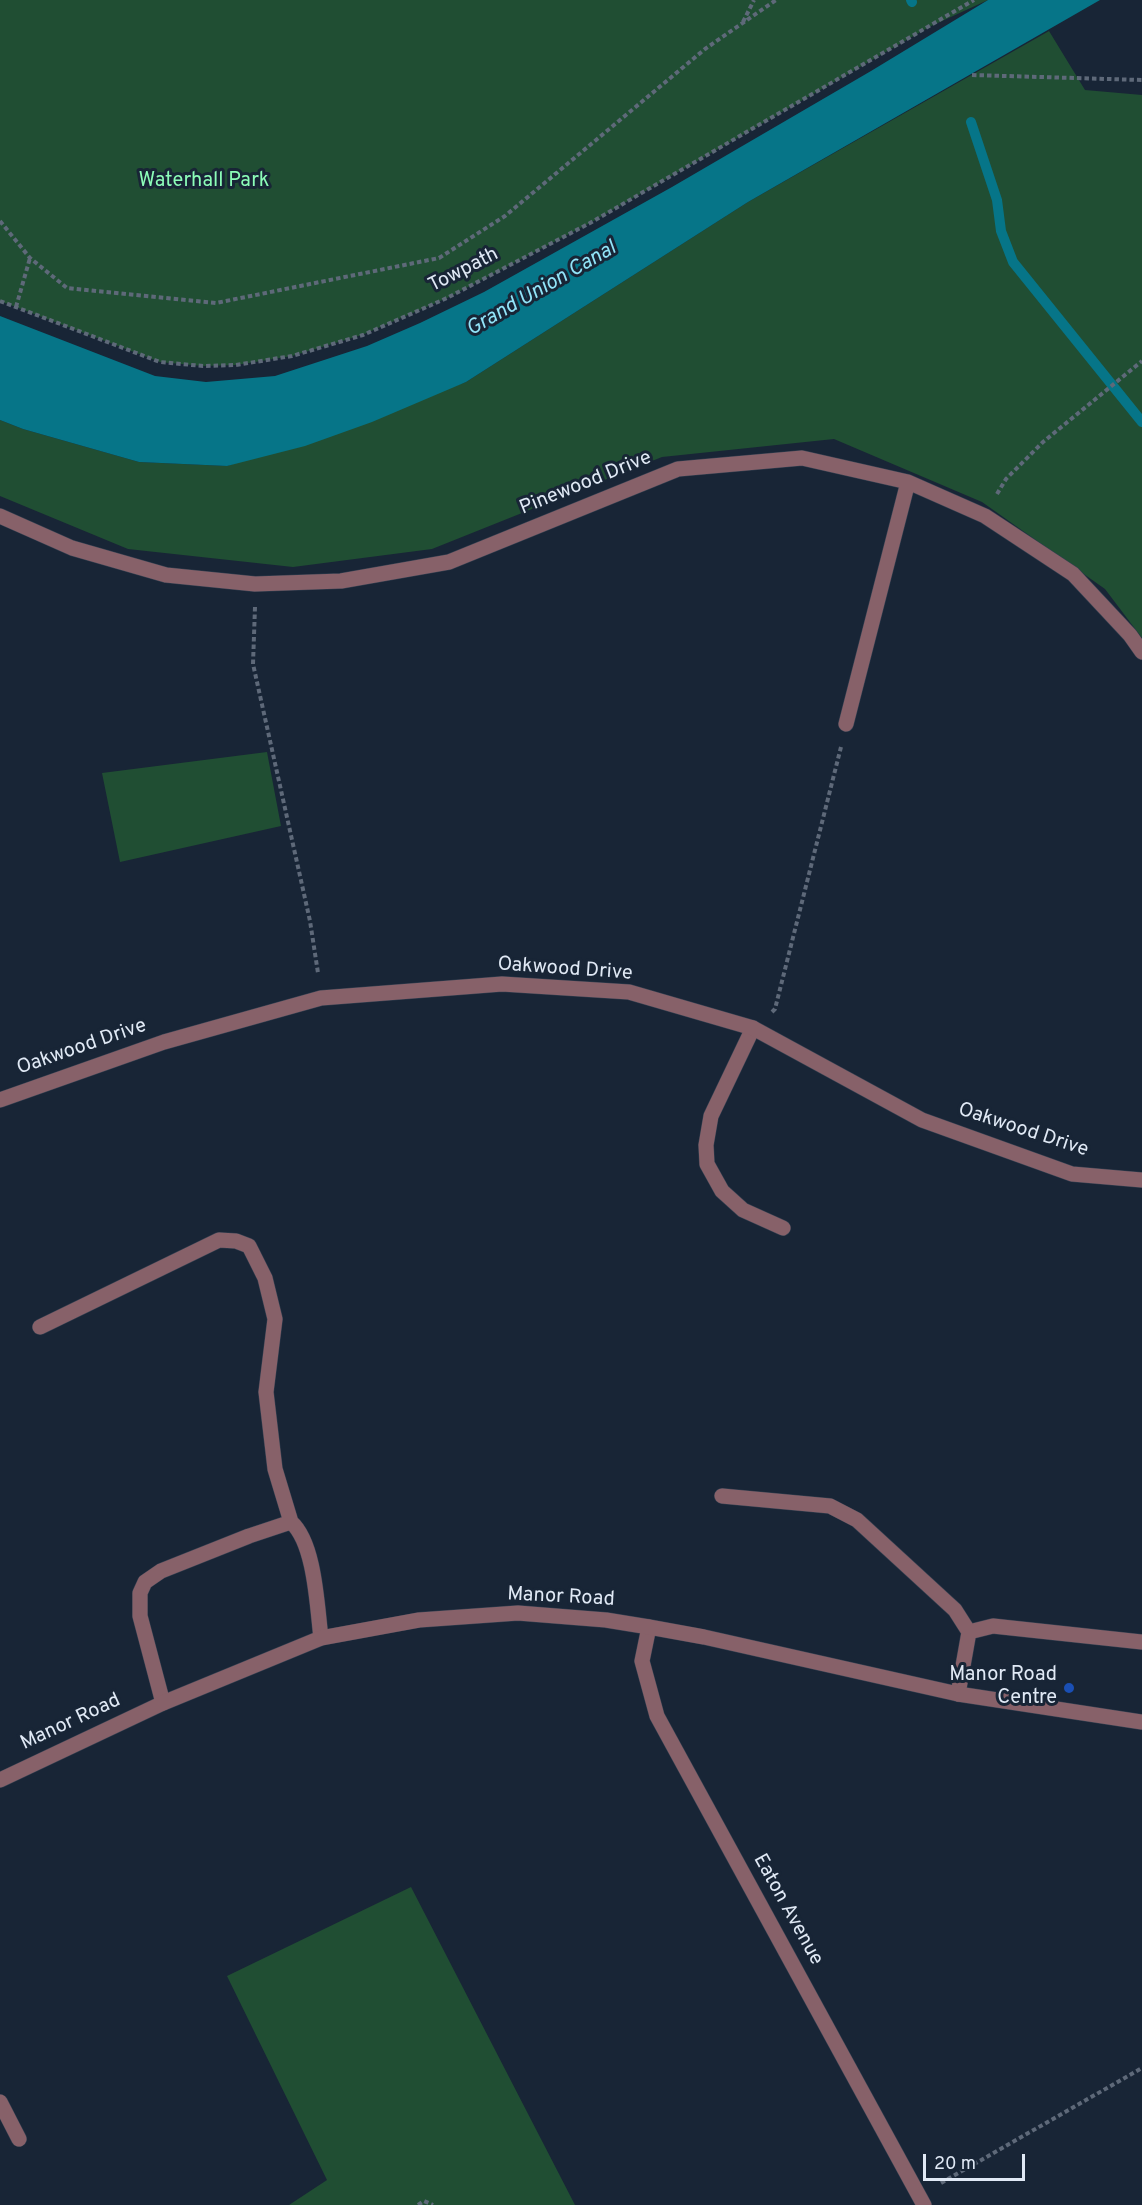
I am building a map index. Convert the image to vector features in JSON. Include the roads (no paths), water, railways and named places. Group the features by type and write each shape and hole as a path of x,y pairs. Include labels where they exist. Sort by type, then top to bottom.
{"street":[{"name":"Pinewood Drive","path":"0,516 72,548 166,575 255,584 341,581 449,562 678,469 802,458 908,482 986,516 1073,574 1130,635 1142,652"},
{"path":"846,724 908,482"},
{"name":"Oakwood Drive","path":"0,1100 164,1042 321,998 502,984 629,992 753,1028 922,1120 1072,1174 1142,1180"},
{"path":"753,1028 711,1116 706,1145 708,1164 722,1191 743,1210 783,1228"},
{"path":"40,1327 219,1240 236,1241 249,1246 265,1278 275,1319 266,1392 274,1469 291,1522 300,1530 309,1552 321,1638"},
{"path":"722,1496 830,1506 857,1520 955,1610 969,1632 958,1694"},
{"path":"163,1702 140,1616 140,1593 145,1582 161,1571 291,1522"},
{"name":"Manor Road","path":"0,1780 163,1702 321,1638 419,1620 518,1614 606,1620 649,1627 704,1637 958,1694 1142,1722"},
{"path":"969,1632 993,1626 1142,1642"},
{"name":"Eaton Avenue","path":"649,1627 642,1661 657,1716 924,2205"},
{"path":"0,2102 19,2139"}],"water":[{"name":"Grand Union Canal","path":"988,0 1100,0 748,202 466,382 372,422 305,446 227,466 139,462 23,429 0,420 0,316 155,376 206,382 275,376 367,346 484,292 672,187"}],"waterway":[{"path":"971,122 997,200 1001,231 1013,262 1142,422"}],"place":[{"name":"Manor Road Centre","path":"1069,1688"}],"park label":[{"name":"Waterhall Park","path":"204,182"}]}
